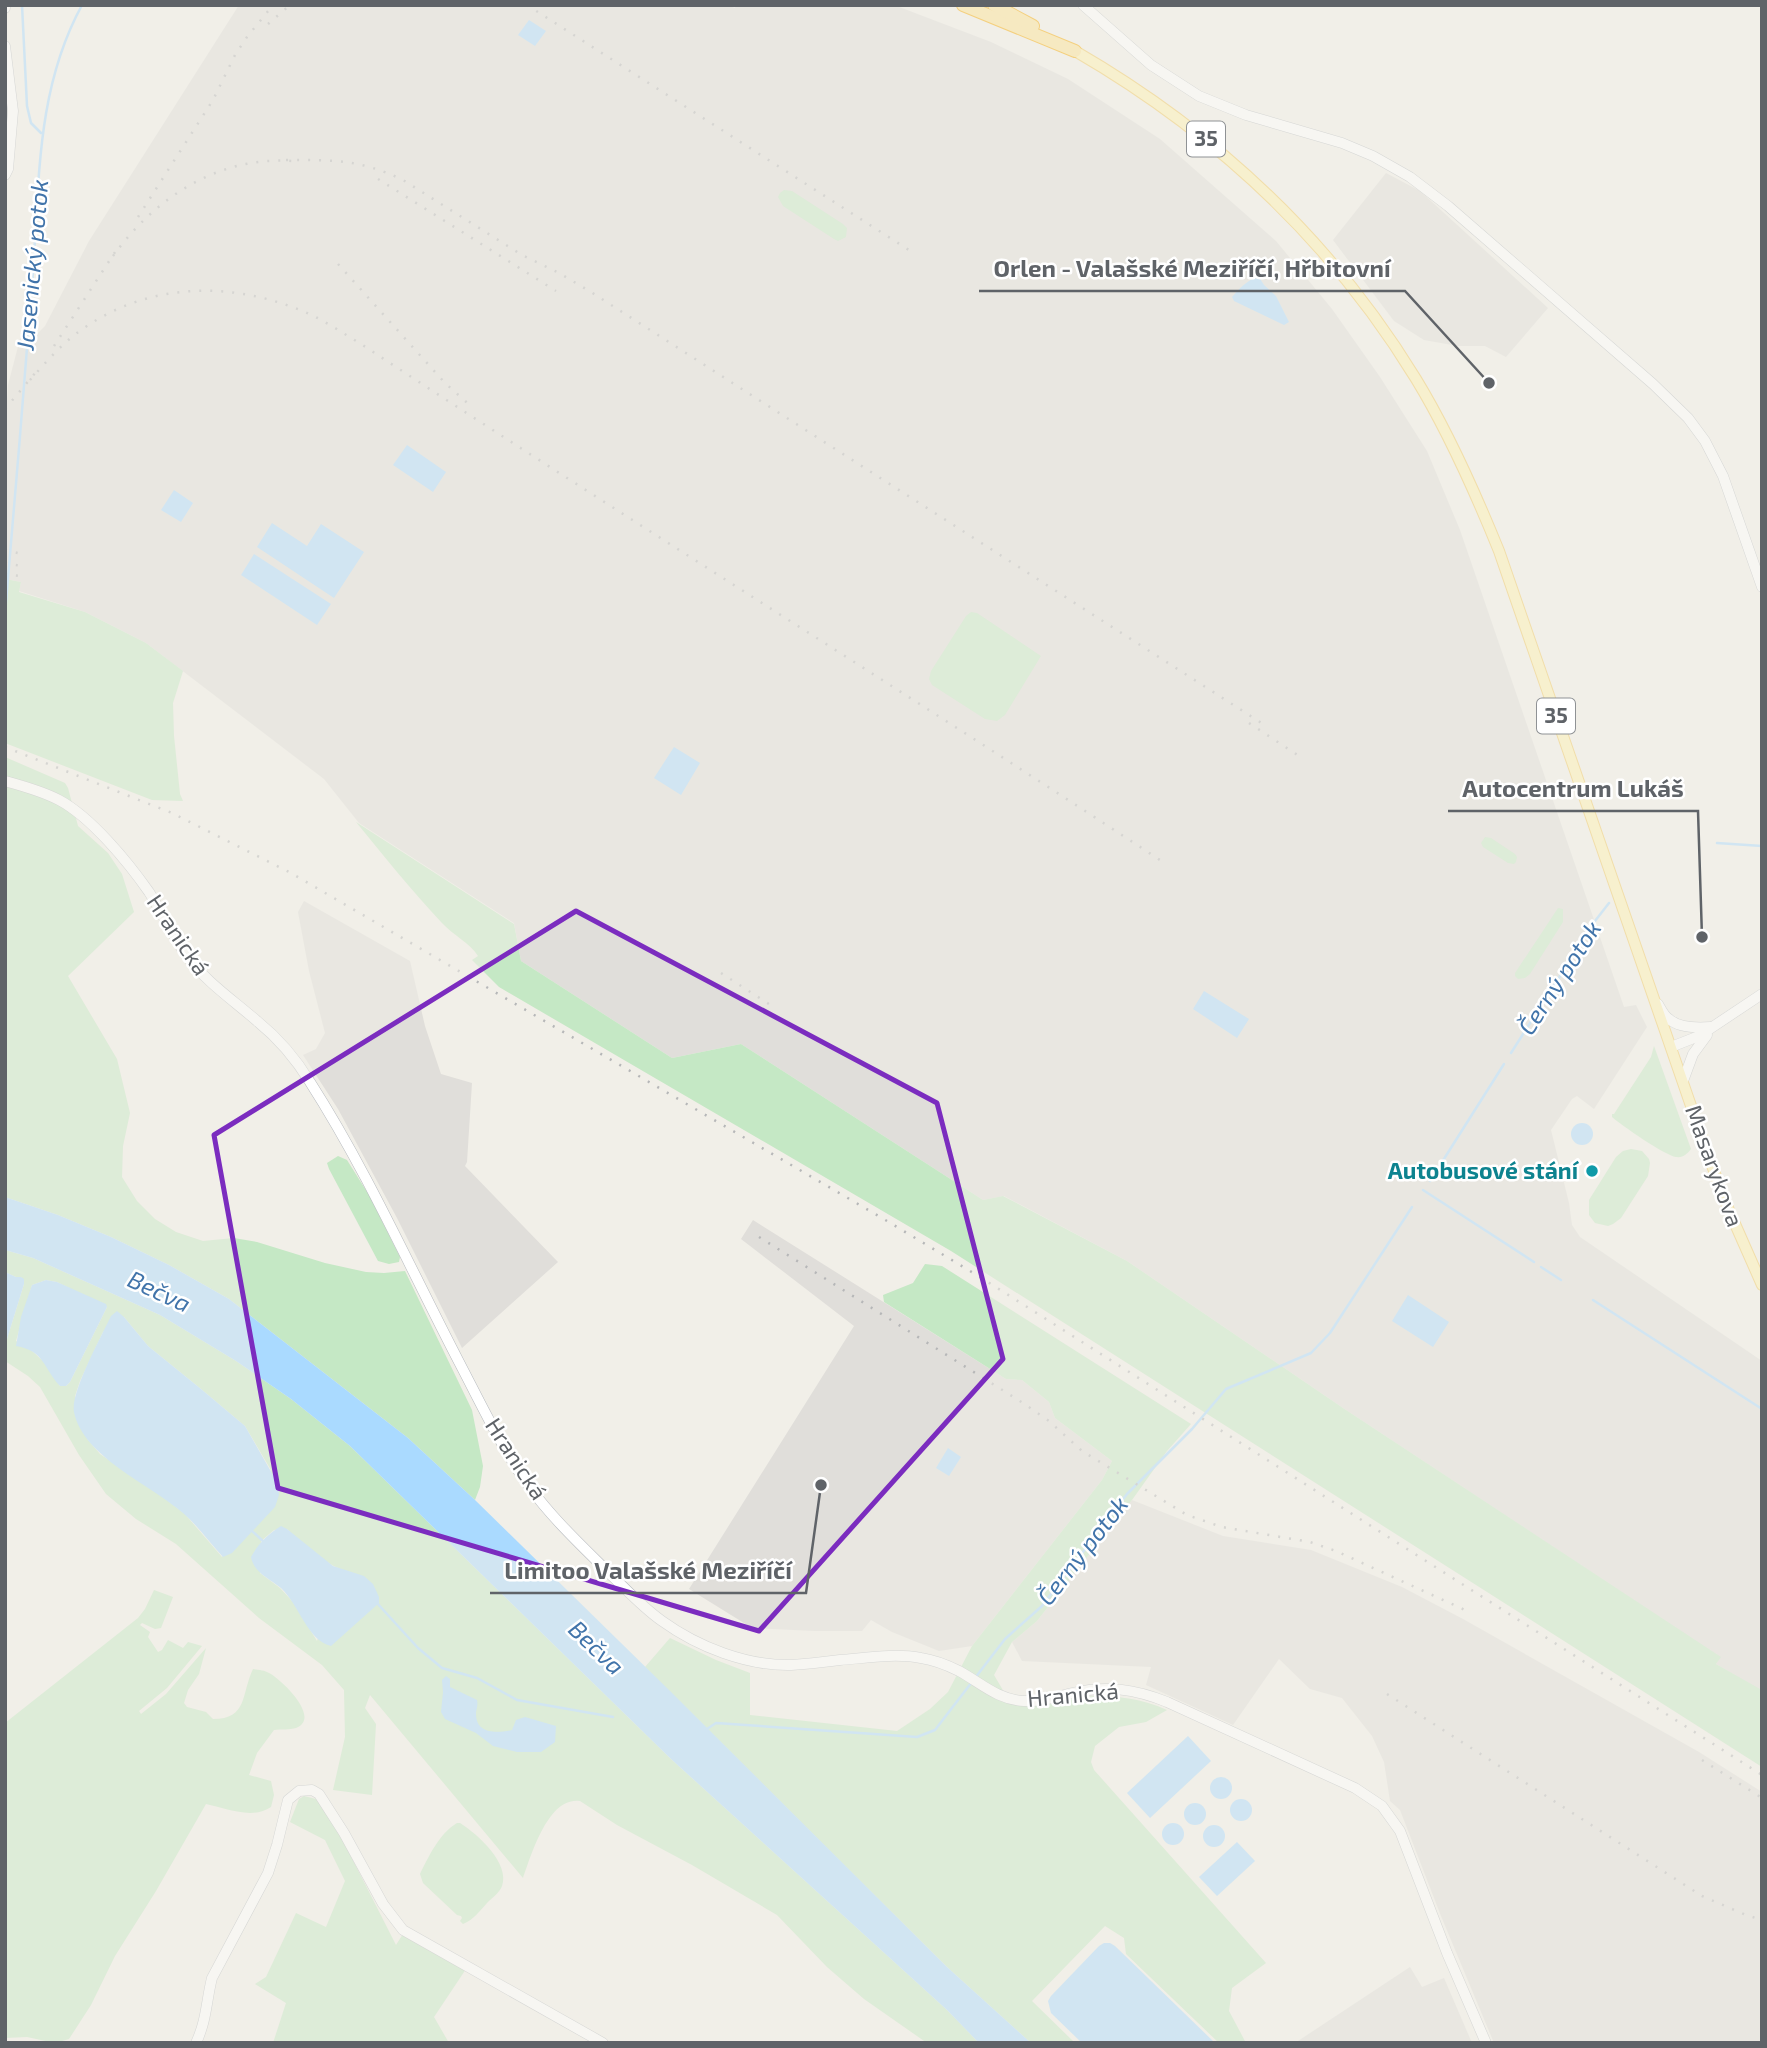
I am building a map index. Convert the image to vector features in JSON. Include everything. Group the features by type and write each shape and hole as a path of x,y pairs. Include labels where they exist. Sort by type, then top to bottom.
{"highway":[{"name":"35","path":"963,5 1075,51"},
{"name":"35","path":"995,5 1075,51"}],"main road":[{"name":"35","path":"1075,51 1138,89 1189,126 1271,197 1357,294 1416,379 1455,449 1499,551 1671,1047"},
{"name":"Masarykova","path":"1671,1047 1728,1208 1762,1285"}],"street":[{"path":"1083,5 1151,65 1199,96 1246,115 1342,143 1373,156 1410,177 1448,206 1668,397 1688,418 1705,441 1723,476 1762,587"},
{"path":"5,46 13,111 8,169 5,175"},
{"name":"Hranická","path":"5,781 50,795 88,821 144,886 194,965 212,984 269,1032 293,1058 321,1099 372,1189 468,1380 523,1478 583,1546 647,1609 692,1639 727,1654 757,1662 791,1665 906,1656 942,1664 1006,1698 1029,1701 1099,1689 1132,1690 1149,1694 1355,1788 1376,1801 1400,1831 1447,1953 1486,2043"},
{"path":"1671,1047 1699,1036 1762,994"},
{"path":"1656,1002 1668,1019 1676,1023 1698,1028 1714,1027"},
{"path":"1683,1081 1693,1054 1714,1027"},
{"path":"196,2043 208,2009 212,1978 268,1873 288,1800 293,1794 306,1790 319,1794 383,1904 403,1930 603,2043"}],"highlighted area":[{"path":"576,911 937,1103 1003,1359 759,1631 278,1488 214,1135"}],"shaded area":[{"path":"239,5 727,5 735,8 736,5 894,5 991,42 1068,79 1160,139 1276,241 1332,309 1427,451 1460,530 1624,1007 1636,1005 1647,1027 1594,1109 1577,1096 1572,1099 1551,1130 1572,1225 1580,1237 1762,1361 1760,1690 1716,1664 1720,1657 1343,1408 1127,1261 1004,1196 983,1200 741,1044 672,1058 521,961 514,923 359,823 324,779 146,643 85,612 19,591 21,582 5,579 5,434 8,385 21,335 32,339 45,326 89,241"},
{"path":"1386,173 1420,191 1548,308 1506,357 1485,346 1458,346 1424,340 1394,321 1333,240"},
{"path":"304,901 410,961 425,1026 441,1074 472,1083 465,1166 558,1262 462,1348 397,1218 338,1109 303,1055 316,1049 325,1033 309,971 298,912"},
{"path":"753,1220 1006,1379 1022,1380 1049,1402 1055,1418 1112,1461 1102,1480 972,1646 939,1651 892,1632 871,1620 862,1631 752,1628 689,1589 854,1326 741,1239"},
{"path":"1132,1500 1223,1536 1311,1550 1402,1587 1699,1752 1762,1792 1762,2043 1494,2043 1400,1810 1390,1801 1384,1762 1372,1736 1342,1698 1310,1689 1279,1659 1233,1725 1146,1685 1151,1667 1022,1661 1012,1642 1037,1621"},
{"path":"1410,1967 1422,1987 1444,1978 1472,2043 1295,2043"}],"green space":[{"path":"784,190 792,191 843,224 847,228 846,237 838,241 783,206 778,197"},
{"path":"5,579 21,582 19,592 85,612 146,643 183,671 173,703 174,736 183,801 152,800 5,743"},
{"path":"971,612 977,613 1041,656 1005,715 997,721 985,719 932,685 929,679 931,671"},
{"path":"5,757 65,783 78,826 108,853 122,874 134,912 68,976 117,1059 130,1113 123,1146 122,1177 137,1201 155,1219 176,1232 203,1241 234,1238 366,1272 405,1271 472,1410 483,1466 475,1500 408,1438 229,1299 169,1265 111,1237 5,1197"},
{"path":"356,822 514,924 521,961 672,1058 741,1044 983,1200 1003,1196 1127,1261 1343,1408 1721,1657 1716,1664 1760,1689 1762,1687 1762,1767 951,1251 499,987 472,960 478,956 475,951 431,911"},
{"path":"1485,837 1515,854 1516,862 1508,863 1483,847 1481,843"},
{"path":"1558,908 1563,909 1563,922 1530,974 1518,979 1515,973"},
{"path":"1654,1046 1691,1149 1681,1157 1663,1151 1612,1117 1651,1057"},
{"path":"1631,1149 1642,1151 1649,1159 1648,1176 1621,1218 1608,1226 1595,1223 1589,1215 1589,1200 1616,1157"},
{"path":"338,1156 347,1160 369,1195 400,1257 399,1262 389,1264 378,1261 329,1169 327,1163"},
{"path":"5,1250 33,1258 160,1315 236,1361 291,1399 350,1446 671,1759 947,2010 979,2043 927,2043 864,1999 827,1967 777,1915 617,1825 580,1801 569,1802 550,1817 542,1829 523,1878 370,1695 365,1708 376,1724 372,1795 333,1790 345,1737 344,1690 322,1665 259,1618 176,1544 136,1519 106,1494 79,1455 40,1387 5,1361 5,1341 24,1284 21,1277 5,1272","holes":["46,1280 57,1282 107,1307 66,1386 60,1386 46,1364 29,1348 16,1341 32,1285","124,1317 148,1346 245,1426 271,1470 222,1557 184,1513 100,1454 81,1427 75,1396 103,1332","287,1529 312,1552 340,1569 317,1641 293,1602 260,1573 261,1541 274,1530"]},
{"path":"925,1264 942,1266 1191,1424 1167,1451 1037,1621 1012,1642 994,1675 1004,1692 1021,1696 1116,1697 1150,1703 1167,1710 1146,1722 1119,1727 1095,1746 1091,1762 1094,1770 1266,1963 1232,1988 1229,2011 1246,2043 1219,2043 1126,1954 1124,1938 1105,1926 1032,2001 1075,2043 1031,2043 947,1967 645,1667 670,1638 750,1673 750,1715 897,1731 930,1709 948,1692 972,1646 1102,1480 1112,1461 1055,1418 1049,1402 1022,1380 1006,1379 884,1302 883,1295 913,1283"},
{"path":"154,1590 173,1597 161,1628 155,1629 142,1623 140,1625 150,1632 148,1637 158,1652 168,1640 183,1648 188,1642 202,1646 167,1688 139,1711 141,1714 166,1694 206,1648 199,1674 188,1690 184,1703 187,1707 206,1712 213,1719 232,1715 242,1703 253,1669 267,1672 290,1690 302,1708 303,1723 294,1729 274,1730 257,1753 249,1775 271,1781 274,1795 271,1807 256,1813 247,1813 206,1804 69,2039 55,2043 27,2037 5,2038 5,1723 138,1618"},
{"path":"304,1796 316,1799 333,1821 396,1945 403,1934 466,1969 434,2017 449,2043 273,2043 286,2003 255,1984 266,1977 296,1913 326,1927 345,1881 325,1840 290,1822 299,1799"},
{"path":"457,1823 476,1835 491,1851 503,1877 498,1893 473,1918 463,1924 460,1921 461,1916 423,1883 420,1874 440,1839"}],"water":[{"path":"529,20 546,31 535,46 518,35"},
{"path":"1259,277 1276,296 1289,322 1284,325 1234,301 1232,297 1241,288"},
{"path":"407,445 446,472 433,492 393,465"},
{"path":"174,490 193,503 181,522 161,510"},
{"path":"272,523 307,546 321,524 364,552 334,598 257,547"},
{"path":"254,554 331,604 317,625 241,575"},
{"path":"674,747 700,763 681,795 654,778"},
{"path":"1204,991 1249,1019 1237,1038 1193,1009"},
{"path":"1582,1123 1592,1130 1593,1134 1586,1144 1582,1145 1572,1138 1571,1134 1578,1124"},
{"name":"Bečva","path":"5,1197 111,1237 169,1265 229,1299 408,1438 669,1690 947,1967 1031,2043 979,2043 947,2010 671,1759 350,1446 291,1399 236,1361 160,1315 33,1258 5,1250"},
{"path":"5,1272 21,1277 24,1284 5,1341"},
{"path":"46,1280 57,1282 106,1304 107,1307 66,1386 60,1386 33,1352 16,1346 21,1317 32,1285"},
{"path":"1408,1295 1449,1322 1433,1347 1392,1321"},
{"path":"117,1311 148,1346 245,1426 278,1484 279,1495 275,1507 232,1553 223,1557 183,1513 104,1456 90,1443 80,1428 74,1412 77,1392 101,1336 111,1316"},
{"path":"948,1448 961,1457 949,1476 936,1468"},
{"path":"281,1526 333,1566 364,1576 373,1584 379,1597 379,1603 331,1646 316,1637 288,1595 253,1563 251,1557 257,1548"},
{"path":"446,1676 450,1679 450,1687 477,1700 477,1720 483,1729 494,1732 512,1730 516,1720 525,1717 556,1726 555,1742 541,1752 517,1752 493,1746 476,1733 445,1719 441,1712 442,1680"},
{"path":"1188,1736 1211,1761 1150,1818 1127,1793"},
{"path":"1221,1777 1229,1780 1232,1788 1229,1796 1221,1799 1213,1796 1210,1788 1213,1780"},
{"path":"1241,1799 1249,1802 1252,1810 1249,1818 1241,1821 1233,1818 1230,1810 1233,1802"},
{"path":"1195,1803 1203,1806 1206,1814 1203,1822 1195,1825 1187,1822 1184,1814 1187,1806"},
{"path":"1173,1823 1181,1826 1184,1834 1181,1842 1173,1845 1165,1842 1162,1834 1165,1826"},
{"path":"1214,1825 1222,1828 1225,1836 1222,1844 1214,1847 1206,1844 1203,1836 1206,1828"},
{"path":"1237,1842 1255,1861 1217,1896 1199,1877"},
{"path":"1104,1943 1115,1946 1215,2043 1082,2043 1051,2013 1048,2001"}],"waterway":[{"path":"22,5 27,106 31,123 41,133"},
{"name":"Jasenický potok","path":"5,614 42,142 55,72 66,38 82,5"},
{"name":"Černý potok","path":"1717,843 1762,846"},
{"name":"Černý potok","path":"1511,1053 1609,903"},
{"name":"Černý potok","path":"1430,1181 1504,1064"},
{"path":"1423,1190 1534,1262"},
{"name":"Černý potok","path":"707,1729 716,1723 917,1737 935,1730 1005,1639 1042,1606 1127,1494 1192,1429 1226,1389 1311,1353 1330,1333 1412,1207"},
{"path":"1541,1267 1561,1280"},
{"path":"1593,1300 1762,1409"},
{"path":"251,1530 264,1542"},
{"path":"376,1602 418,1648 442,1668 477,1678 517,1700 613,1717"}],"railway":[{"path":"138,217 213,100 235,55 273,5"},
{"path":"268,24 290,5"},
{"path":"527,5 912,252"},
{"path":"286,160 359,164 403,180 522,255 591,292 1263,724"},
{"path":"113,256 149,216 191,184 239,165 293,161"},
{"path":"378,179 556,291"},
{"path":"54,346 117,249"},
{"path":"338,264 445,383 473,408"},
{"path":"30,380 76,333 109,313 162,295 189,291 245,294 308,313 361,344 1163,862"},
{"path":"5,409 36,372"},
{"path":"5,550 18,553"},
{"path":"5,563 21,566"},
{"path":"5,574 20,576"},
{"path":"1249,723 1302,758"},
{"path":"5,747 172,813 291,873 882,1218 980,1277 1762,1775"},
{"path":"721,973 772,1006"},
{"path":"759,1237 1023,1403 1049,1421 1082,1451 1187,1515 1222,1527 1310,1542 1336,1551 1465,1610"},
{"path":"1387,1694 1702,1896 1762,1920"},
{"path":"1702,1760 1762,1798"}],"place":[{"name":"Orlen - Valašské Meziříčí, Hřbitovní","path":"1489,383"},
{"name":"Autocentrum Lukáš","path":"1702,937"},
{"name":"Autobusové stání","path":"1592,1171"},
{"name":"Limitoo Valašské Meziříčí","path":"821,1485"}]}
